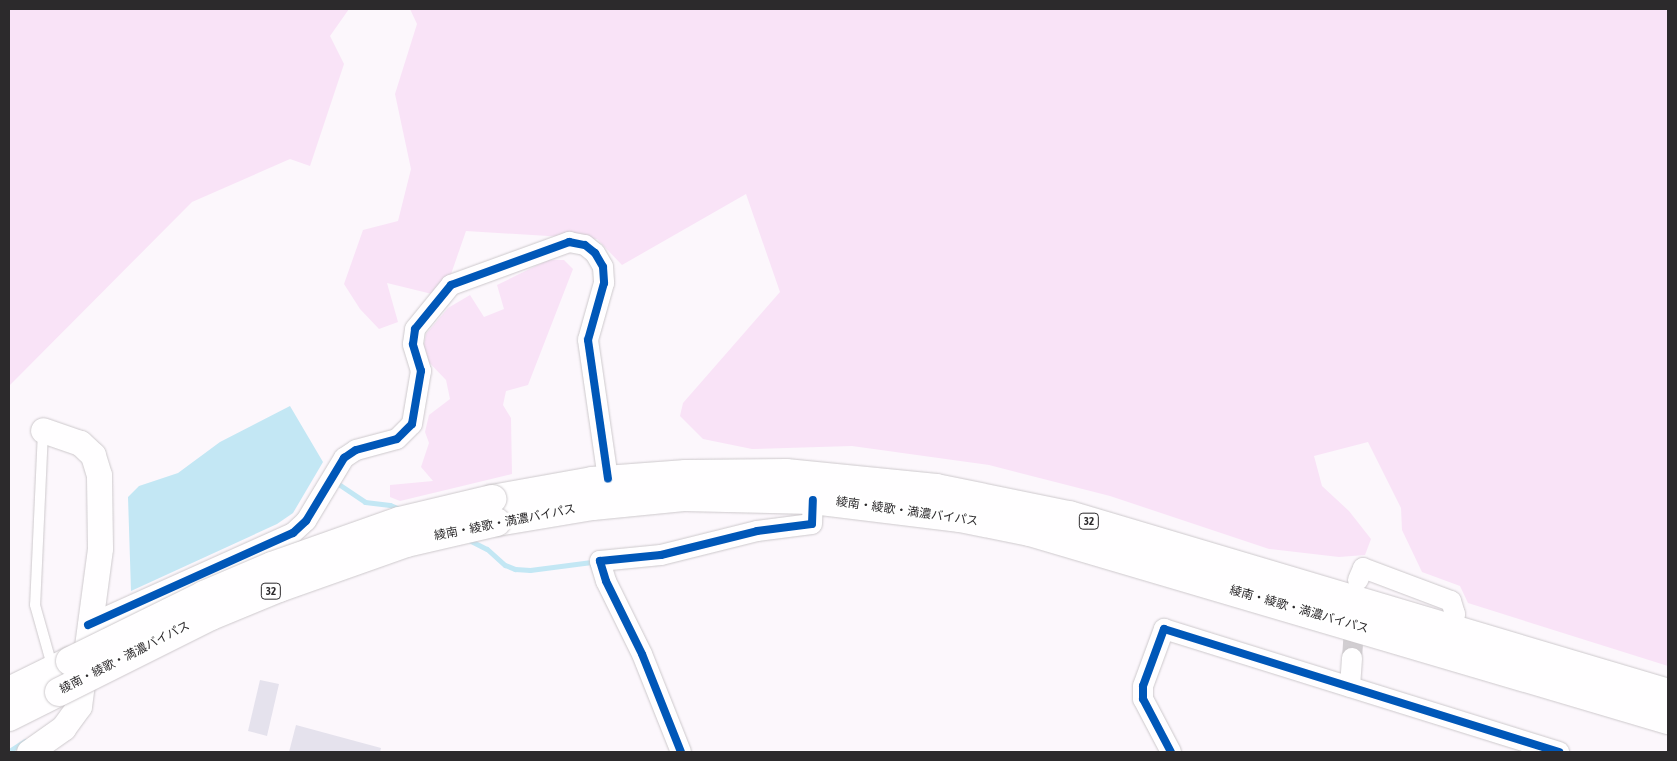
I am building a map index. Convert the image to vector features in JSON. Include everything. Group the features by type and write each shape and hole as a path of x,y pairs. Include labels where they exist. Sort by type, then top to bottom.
{"highway":[{"name":"綾南・綾歌・満濃バイパス","path":"9,691 61,674 279,588 494,510 608,479 686,474 786,473 936,488 1069,515 1446,640 1668,720"},
{"name":"綾南・綾歌・満濃バイパス","path":"494,510 593,506 684,497 813,500 960,518 1030,532 1446,640 1668,693"},
{"name":"綾南・綾歌・満濃バイパス","path":"9,717 61,674"}],"street":[{"path":"88,625 293,533 306,521 344,458 356,450 397,439 412,424 421,371 413,344 415,329 451,285 569,242 584,245 595,253 603,267 604,283 588,340 608,479"},
{"path":"29,752 63,728 80,706 88,625 100,548 99,475 93,455 80,443 43,430"},
{"path":"681,752 642,654 606,582 600,562 661,555 766,529 812,524 813,500"},
{"path":"1358,580 1364,568 1451,601 1455,614 1446,640"},
{"path":"1171,752 1143,699 1143,686 1164,629 1559,752"},
{"path":"1350,687 1352,658"}],"lane":[{"path":"43,430 35,605 61,674"}],"shaded area":[{"path":"9,9 349,9 330,36 344,64 310,166 290,159 192,202 9,386"},
{"path":"410,9 1668,9 1668,666 1468,603 1460,586 1422,572 1402,530 1401,508 1368,442 1314,456 1322,486 1349,511 1371,539 1365,555 1339,557 1269,549 1110,496 989,465 852,446 752,449 703,439 680,416 683,403 780,292 746,194 622,265 597,239 466,231 450,277 432,294 387,283 398,322 379,329 360,309 344,284 363,230 398,221 411,169 395,94 417,24"},
{"path":"548,260 564,260 573,269 528,385 506,391 503,405 511,418 512,474 400,501 390,497 390,485 433,481 421,467 429,443 425,432 429,415 450,399 446,380 422,355 426,334 448,308 470,295 484,317 504,309 497,285"}],"water":[{"path":"290,406 323,462 293,513 277,524 131,591 128,497 139,486 178,473 220,442"}],"building":[{"path":"260,680 279,684 267,736 248,731"},
{"path":"296,725 381,748 380,752 289,752"}],"waterway":[{"path":"334,481 365,502 390,505 402,510"},
{"path":"467,539 487,549 505,565 515,569 530,570 591,562 593,567"},
{"path":"9,751 25,741"}],"tunnel":[{"path":"1352,658 1355,615"}],"cycle path":[{"path":"88,625 293,533 306,521 344,458 356,450 397,439 412,424 421,371 413,344 415,329 451,285 569,242 585,245 595,253 603,267 604,283 588,340 608,479"},
{"path":"681,752 642,654 606,581 600,561 661,555 757,531 812,524 813,500"},
{"path":"1171,752 1143,699 1143,686 1164,629 1559,752"}]}
